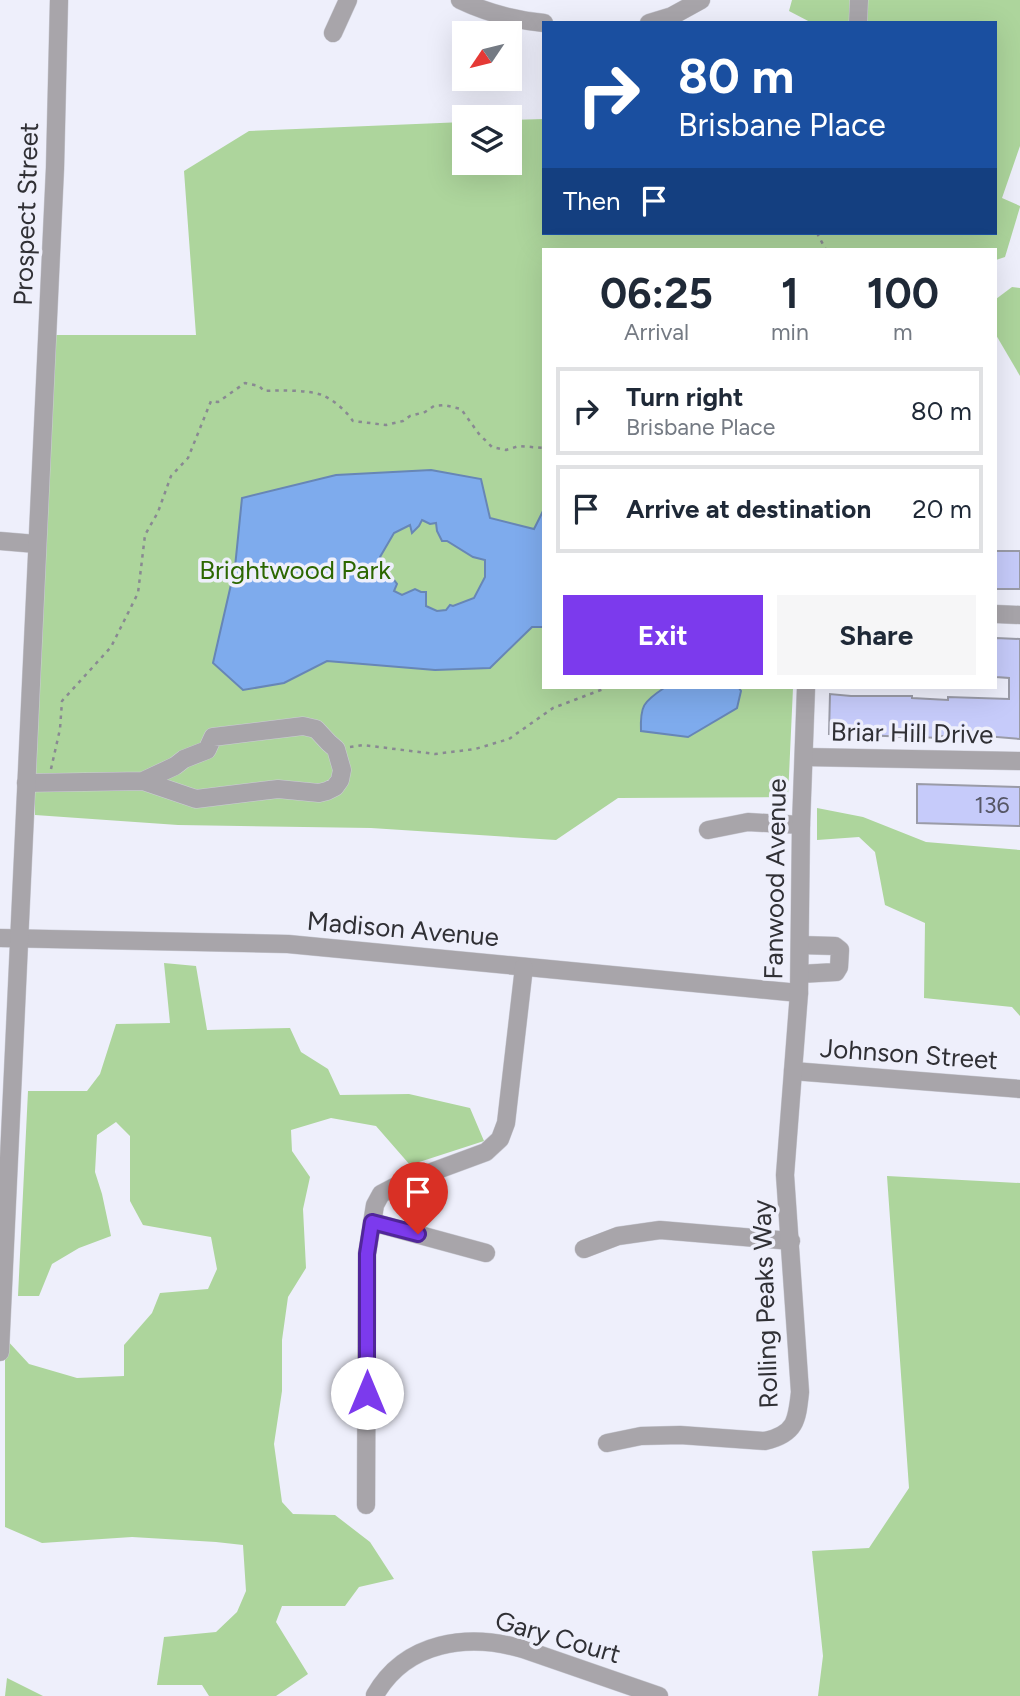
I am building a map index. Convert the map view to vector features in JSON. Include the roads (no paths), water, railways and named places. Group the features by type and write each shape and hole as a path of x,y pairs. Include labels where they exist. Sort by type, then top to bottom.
{"street":[{"name":"Prospect Street","path":"0,1352 9,938 26,783 55,168 60,0"},
{"path":"332,33 348,0"},
{"path":"460,0 485,12 542,23"},
{"path":"656,21 672,16 701,0"},
{"path":"858,21 859,0"},
{"path":"0,541 37,544"},
{"path":"997,614 1020,615"},
{"name":"Fanwood Avenue","path":"793,1071 800,974 801,825 806,689"},
{"path":"26,783 143,781 196,799 278,789 319,793 335,787 342,770 336,749 316,729 303,726 213,737 206,750 143,781"},
{"name":"Briar Hill Drive","path":"804,757 1020,761"},
{"path":"708,830 748,822 801,825"},
{"name":"Madison Avenue","path":"9,938 288,944 799,993"},
{"path":"800,945 835,946 840,950 836,972 800,974"},
{"path":"366,1505 367,1254 375,1205 381,1194 402,1183 486,1152 500,1139 506,1124 524,967"},
{"name":"Johnson Street","path":"793,1071 1020,1088"},
{"name":"Rolling Peaks Way","path":"607,1443 641,1436 680,1435 765,1441 787,1433 796,1423 800,1392 785,1175 793,1071"},
{"path":"372,1222 486,1253"},
{"path":"584,1249 618,1236 660,1230 791,1241"},
{"name":"Gary Court","path":"375,1695 397,1666 410,1658 451,1643 480,1641 523,1649 659,1696"}],"water":[{"path":"431,470 481,479 490,518 534,529 542,513 542,627 532,627 490,668 435,670 327,661 284,683 243,690 213,663 235,567 242,498 336,475","holes":["422,520 430,524 436,523 442,541 447,541 473,557 485,560 485,577 474,598 437,611 426,606 426,592 415,589 402,595 394,591 397,584 391,576 384,574 380,557 394,533 410,525 412,533"]},
{"path":"663,689 741,691 737,708 688,737 641,731 642,710 651,697"}],"park label":[{"name":"Brightwood Park","path":"295,570"}]}
